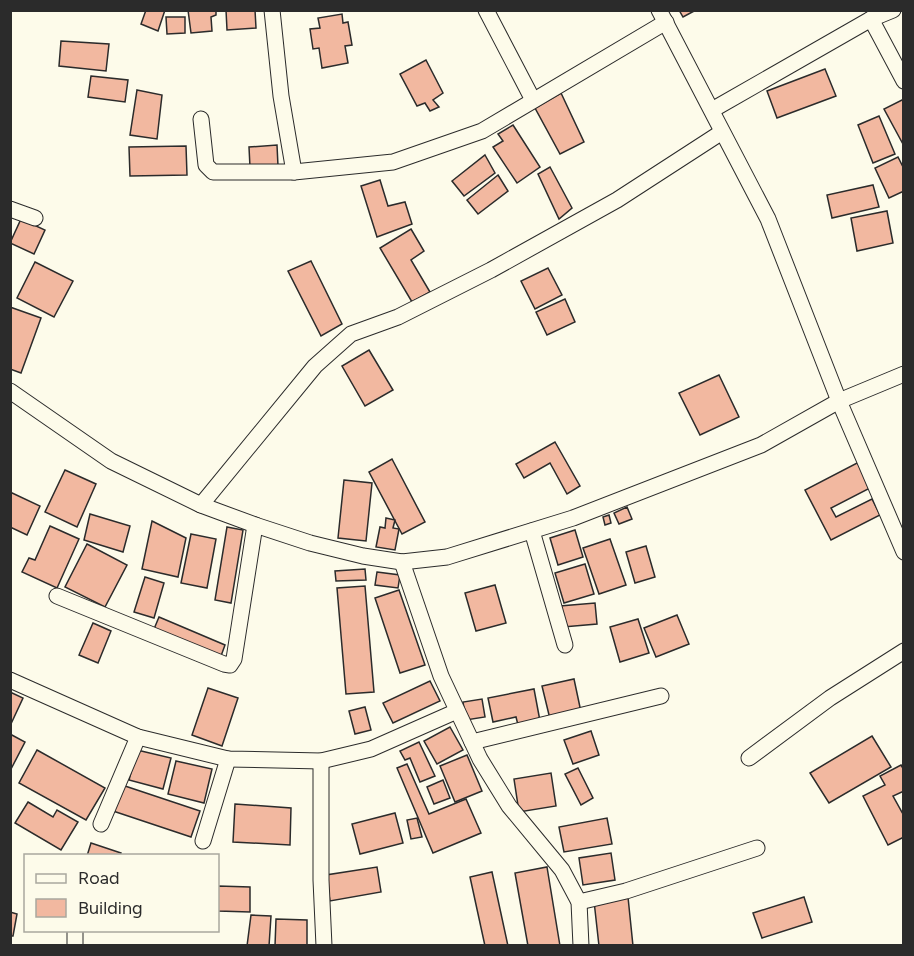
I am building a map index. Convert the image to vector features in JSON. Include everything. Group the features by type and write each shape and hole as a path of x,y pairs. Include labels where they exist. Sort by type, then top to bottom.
{"street":[{"path":"272,10 281,96 294,172"},
{"path":"486,10 533,100"},
{"path":"712,110 871,20 893,10"},
{"path":"201,119 206,165 213,172 294,172 393,162 482,131 662,16 768,219 839,401 903,552"},
{"path":"871,20 903,81"},
{"path":"201,505 315,366 351,334 398,317 491,270 617,200 722,132"},
{"path":"10,209 36,218"},
{"path":"12,396 111,461 201,505 310,543 402,562 447,557 573,518 760,445 839,401 903,374"},
{"path":"57,596 224,664 230,664 234,659 255,525"},
{"path":"531,531 565,645"},
{"path":"402,562 441,675 472,742 509,806 562,870 579,902 581,945"},
{"path":"749,758 830,698 903,651"},
{"path":"10,680 138,736 228,759 321,761 371,749 457,711"},
{"path":"472,742 662,696"},
{"path":"101,824 138,736"},
{"path":"203,841 228,759"},
{"path":"321,761 321,880 324,945"},
{"path":"579,902 626,891 757,848"}],"building":[{"path":"146,10 165,10 158,31 141,24"},
{"path":"188,10 216,10 216,15 211,17 212,31 191,33"},
{"path":"226,10 255,10 256,28 227,30"},
{"path":"679,10 696,10 683,17"},
{"path":"342,14 343,23 348,22 352,45 345,46 348,63 322,68 319,48 313,49 310,29 320,28 318,18"},
{"path":"166,17 185,17 185,33 167,34"},
{"path":"61,41 109,44 106,71 59,66"},
{"path":"426,60 443,93 433,100 439,107 430,111 425,103 417,106 400,74"},
{"path":"825,69 836,96 777,118 767,91"},
{"path":"91,76 128,80 125,102 88,97"},
{"path":"137,90 162,95 157,139 130,135"},
{"path":"561,93 584,142 560,154 535,108"},
{"path":"904,99 904,146 884,109"},
{"path":"879,116 895,154 873,163 858,125"},
{"path":"513,125 540,167 517,183 493,147 503,141 498,134"},
{"path":"277,145 278,166 250,167 249,147"},
{"path":"186,146 187,175 130,176 129,147"},
{"path":"485,155 495,173 464,196 452,181"},
{"path":"898,157 904,169 904,191 889,198 875,168"},
{"path":"550,167 572,208 559,219 538,174"},
{"path":"498,175 508,191 478,214 467,200"},
{"path":"380,180 388,206 405,202 412,224 377,237 361,186"},
{"path":"873,185 879,207 832,218 827,195"},
{"path":"887,211 893,243 857,251 851,218"},
{"path":"21,219 45,230 34,254 10,243"},
{"path":"411,229 424,251 411,260 430,292 412,302 380,248"},
{"path":"311,261 342,324 321,336 288,271"},
{"path":"35,262 73,281 54,317 17,298"},
{"path":"548,268 562,295 535,309 521,281"},
{"path":"565,299 575,322 547,335 536,312"},
{"path":"10,307 41,318 21,373 10,369"},
{"path":"369,350 393,390 365,406 342,366"},
{"path":"719,375 739,417 700,435 679,393"},
{"path":"555,442 580,486 567,494 550,463 524,478 516,464"},
{"path":"392,459 425,522 402,534 369,472"},
{"path":"859,462 872,487 831,508 836,517 872,499 880,515 831,540 805,490"},
{"path":"65,470 96,484 77,527 45,512"},
{"path":"344,480 372,483 366,541 338,538"},
{"path":"10,492 40,506 27,535 10,527"},
{"path":"627,507 632,519 619,524 614,513"},
{"path":"90,514 130,526 123,552 84,540"},
{"path":"609,515 611,523 605,525 603,517"},
{"path":"386,518 395,520 393,528 399,529 395,550 376,547 380,527 385,528"},
{"path":"152,521 186,538 178,577 142,569"},
{"path":"50,526 79,539 57,588 22,572 29,558 35,560"},
{"path":"227,527 243,530 231,603 215,600"},
{"path":"575,530 583,557 558,565 550,538"},
{"path":"191,534 216,539 207,588 181,583"},
{"path":"610,539 626,585 599,594 583,548"},
{"path":"87,544 127,565 105,607 65,587"},
{"path":"646,546 655,577 635,583 626,552"},
{"path":"585,564 594,594 564,603 555,573"},
{"path":"365,569 366,580 336,581 335,571"},
{"path":"377,572 400,575 398,588 375,585"},
{"path":"145,577 164,583 154,618 134,612"},
{"path":"495,585 506,623 476,631 465,593"},
{"path":"365,586 374,692 346,694 337,588"},
{"path":"399,590 425,665 400,673 375,598"},
{"path":"595,603 597,624 563,627 560,606"},
{"path":"677,615 689,644 656,657 644,628"},
{"path":"159,617 225,645 221,656 154,629"},
{"path":"638,619 649,653 620,662 610,627"},
{"path":"93,623 111,631 98,663 79,655"},
{"path":"574,679 581,712 550,719 542,686"},
{"path":"430,681 440,701 393,723 383,703"},
{"path":"208,688 238,698 222,746 192,735"},
{"path":"534,689 540,721 518,725 516,717 493,722 488,698"},
{"path":"10,692 23,698 10,726"},
{"path":"482,699 485,717 466,720 463,702"},
{"path":"365,707 371,730 355,734 349,711"},
{"path":"450,727 463,750 437,764 424,741"},
{"path":"591,731 599,755 573,764 564,740"},
{"path":"10,734 25,742 10,771"},
{"path":"872,736 891,767 829,803 810,773"},
{"path":"419,742 435,776 420,782 410,758 405,760 400,751"},
{"path":"37,750 105,788 86,820 19,783"},
{"path":"137,750 171,758 163,789 129,780"},
{"path":"467,755 482,791 455,802 440,766"},
{"path":"176,761 212,769 204,803 168,794"},
{"path":"407,764 429,814 466,799 481,833 433,853 397,768"},
{"path":"901,765 904,770 904,791 893,796 904,816 904,837 888,845 863,796 885,785 880,776"},
{"path":"578,768 593,798 581,805 565,774"},
{"path":"551,773 556,806 519,812 514,779"},
{"path":"443,780 450,798 434,804 427,787"},
{"path":"122,785 200,811 191,837 113,811"},
{"path":"28,802 53,817 57,810 78,822 61,850 15,823"},
{"path":"235,804 291,808 290,845 233,842"},
{"path":"395,813 403,843 360,854 352,824"},
{"path":"417,818 422,837 411,839 407,820"},
{"path":"607,818 612,844 564,852 559,827"},
{"path":"91,843 121,853 121,854 88,854"},
{"path":"611,853 615,880 583,885 579,858"},
{"path":"377,867 381,892 330,901 326,875"},
{"path":"547,867 560,946 528,946 515,873"},
{"path":"492,872 508,946 485,946 470,877"},
{"path":"219,886 250,887 250,912 219,911"},
{"path":"628,897 633,946 599,946 594,901"},
{"path":"804,897 812,922 762,938 753,913"},
{"path":"10,912 17,914 13,936 10,936"},
{"path":"251,915 271,916 269,946 247,946"},
{"path":"276,919 307,920 307,946 275,946"}]}
